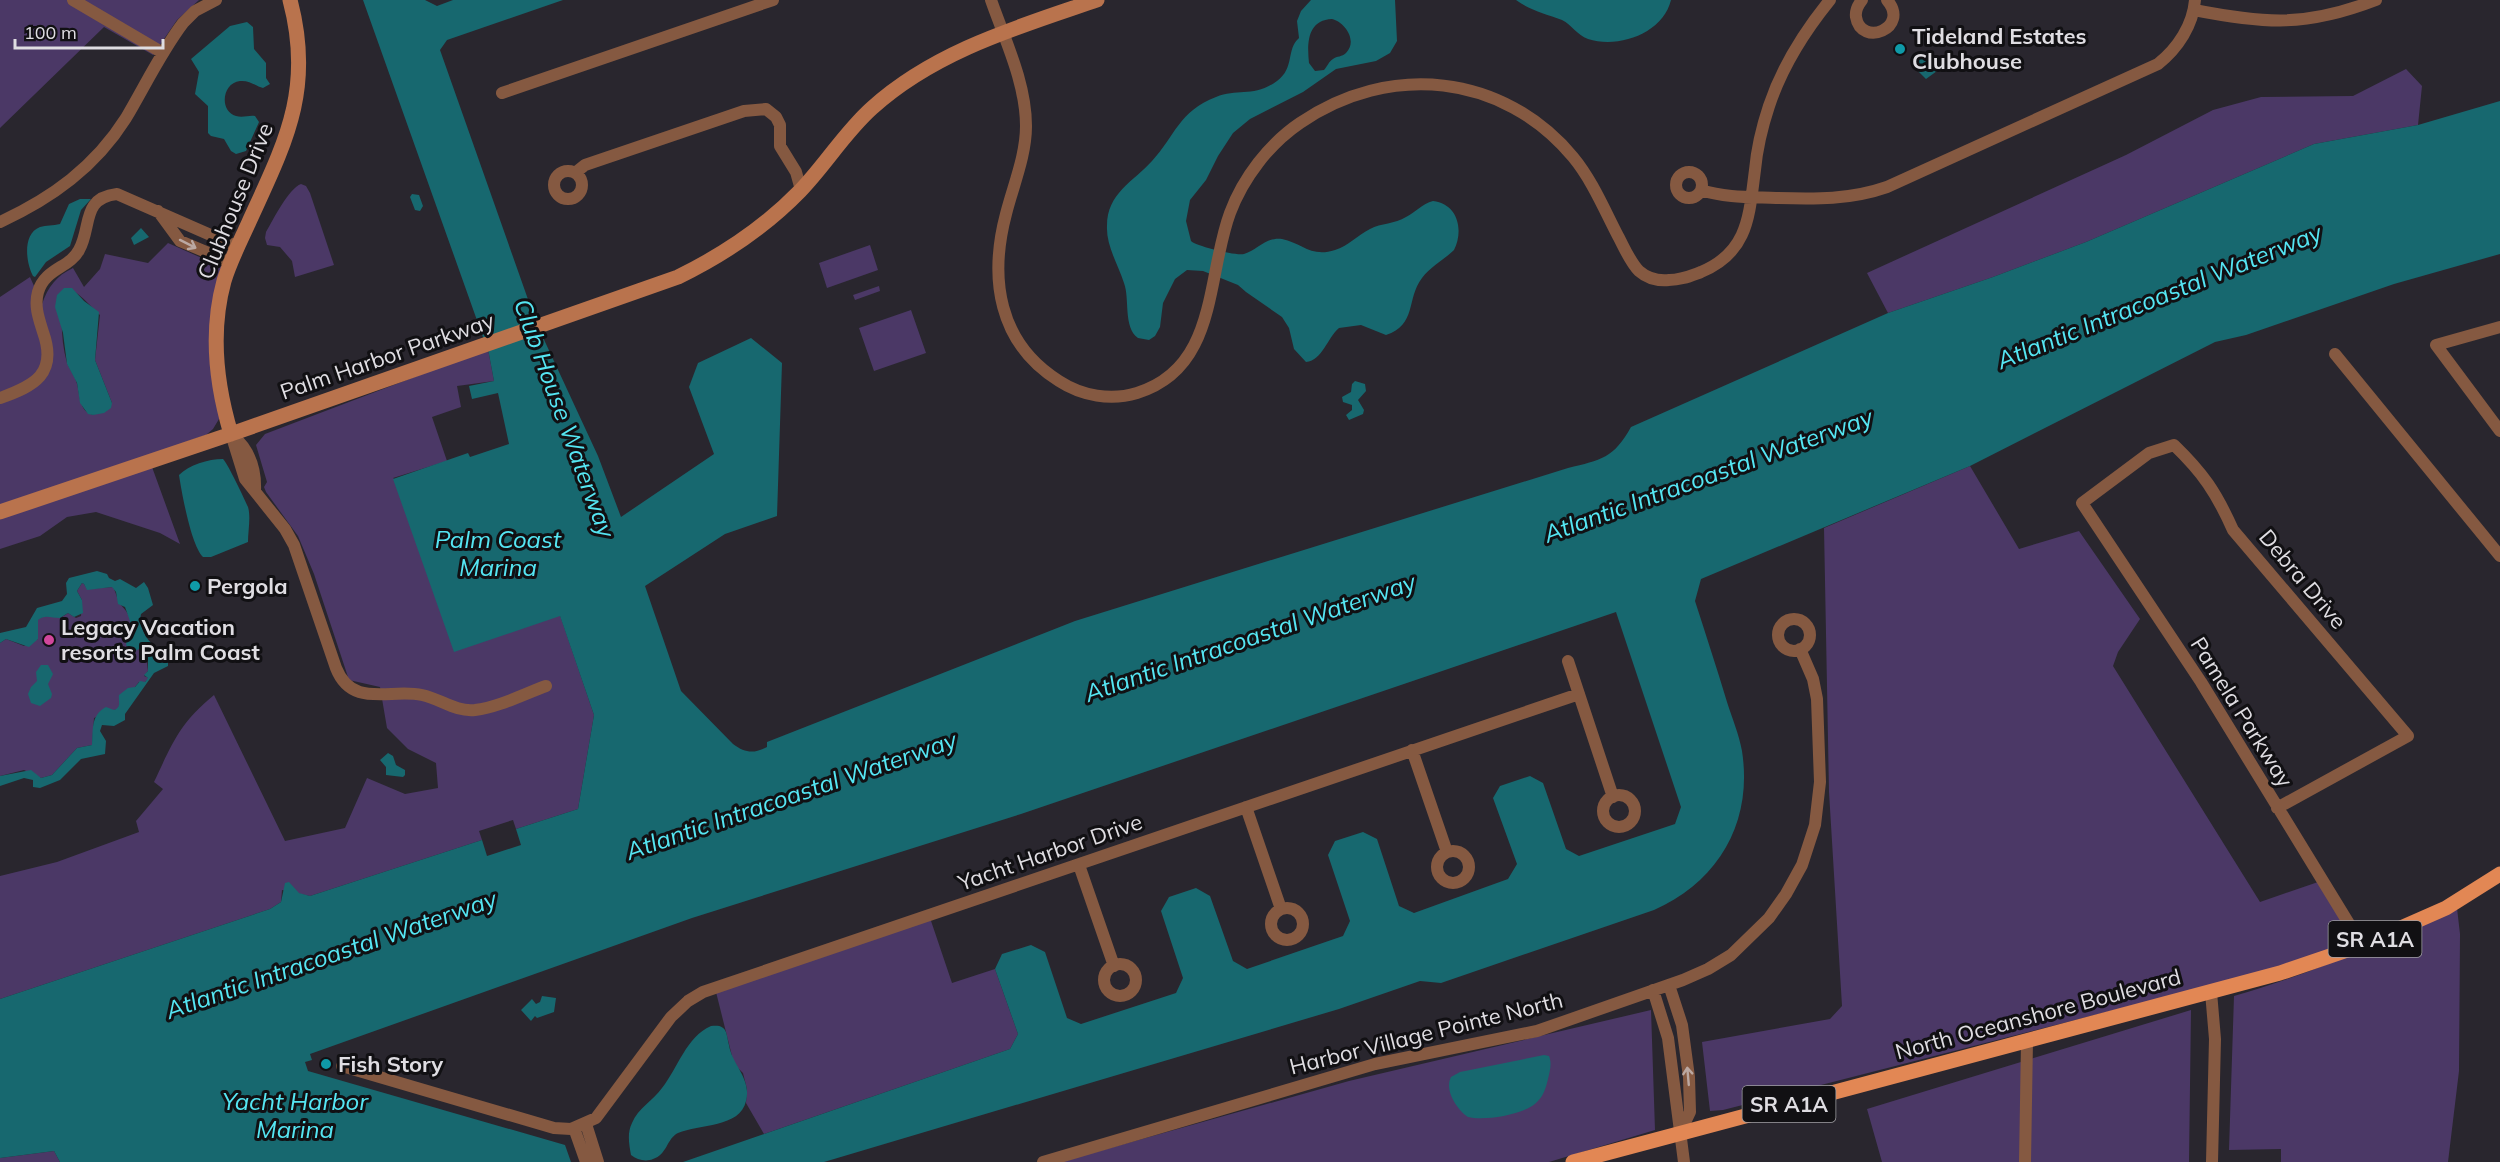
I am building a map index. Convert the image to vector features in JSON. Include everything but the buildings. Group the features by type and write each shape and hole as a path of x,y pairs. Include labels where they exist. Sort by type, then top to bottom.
{"main road":[{"name":"North Oceanshore Boulevard","path":"1574,1162 2280,973 2362,945 2446,908 2500,874"}],"street":[{"path":"73,0 163,53"},
{"path":"0,222 47,198 95,158 126,118 163,53 190,15 216,0"},
{"name":"Clubhouse Drive","path":"290,0 299,50 296,105 278,160 230,262 220,301 216,350 220,393 245,479 285,529 294,545 336,668 343,682 371,696 421,694 453,708 466,710 484,708 546,686"},
{"path":"502,93 773,0"},
{"path":"991,0 1021,87 1026,127 1023,154 1001,234 997,279 1008,322 1028,355 1055,379 1083,392 1115,397 1140,392 1164,381 1189,356 1200,334 1225,231 1236,200 1253,171 1280,139 1301,123 1335,102 1360,93 1425,83 1461,87 1515,108 1542,126 1580,166 1632,262 1640,272 1652,279 1683,279 1708,269 1724,259 1743,236 1752,198 1759,144 1770,102 1798,44 1830,0"},
{"name":"Palm Harbor Parkway","path":"0,512 663,283 699,266 751,234 801,190 862,117 896,89 956,52 1097,0"},
{"path":"1856,3 1856,14 1860,26 1870,32 1882,32 1893,18 1891,6 1887,0"},
{"path":"1701,190 1728,197 1752,198 1834,199 1859,195 1897,183 2158,64 2180,41 2195,5 2261,21 2285,22 2339,13 2376,0"},
{"path":"575,173 585,165 744,111 761,108 769,110 780,125 780,146 796,172 801,190"},
{"path":"0,398 34,384 44,370 47,349 36,309 38,292 48,274 79,251 94,206 105,197 117,194 238,247"},
{"path":"157,210 180,241 230,262"},
{"path":"2500,327 2436,345 2500,431"},
{"path":"2335,354 2500,556"},
{"name":"Pamela Parkway","path":"2174,445 2149,453 2082,503 2202,682 2362,945"},
{"name":"Debra Drive","path":"2174,445 2200,469 2233,530 2408,736 2277,808"},
{"name":"Harbor Village Pointe North","path":"1043,1162 1375,1064 1537,1031 1669,985 1708,969 1731,955 1752,936 1782,901 1807,853 1817,813 1820,770 1816,688 1800,649"},
{"path":"1568,661 1613,796"},
{"name":"Yacht Harbor Drive","path":"580,1126 597,1117 670,1017 698,994 1579,694"},
{"path":"1412,750 1447,852"},
{"path":"1246,807 1281,909"},
{"path":"1079,865 1114,966"},
{"path":"1669,985 1682,1025 1689,1077 1690,1112 1680,1133"},
{"path":"1653,990 1666,1029 1684,1162"},
{"path":"2211,992 2215,1039 2212,1162"},
{"path":"2025,1162 2027,1041"},
{"path":"342,1066 554,1128 580,1126"},
{"path":"580,1126 586,1162"},
{"path":"580,1126 598,1162"}],"shaded area":[{"path":"0,0 199,0 177,20 153,55 104,27 0,128"},
{"path":"2406,69 2422,86 2418,125 2314,144 2086,242 1888,313 1867,273 2126,155 2213,110 2261,97 2353,96"},
{"path":"301,184 306,186 310,193 334,265 295,277 292,261 280,247 267,245 265,238 266,232 282,205 291,192"},
{"path":"168,243 222,267 219,419 213,429 206,435 0,507 0,297 30,277 42,304 53,283 73,268 84,287 100,269 105,254 148,263","holes":["64,288 78,294 100,315 95,360 112,403 93,415 83,407 65,354 62,307"]},
{"path":"870,245 878,270 827,288 819,263"},
{"path":"879,286 880,291 855,300 853,295"},
{"path":"911,310 926,353 874,371 859,328"},
{"path":"488,349 494,381 457,386 461,407 432,417 447,461 393,478 560,615 594,715 578,809 516,829 513,820 479,831 482,840 310,896 282,890 281,902 270,909 0,999 0,876 57,862 139,832 136,821 163,789 154,782 178,734 202,705 214,695 285,841 345,828 367,778 405,794 438,788 436,763 408,749 387,728 380,687 349,680 314,574 298,536 264,487 267,482 256,445 265,434"},
{"path":"1970,466 2019,549 2079,531 2140,619 2118,652 2113,666 2260,902 2321,881 2353,928 2391,927 2279,968 1723,1110 1710,1111 1702,1042 1830,1019 1842,1006 1829,792 1824,528"},
{"path":"152,467 180,544 160,533 96,512 67,517 40,536 0,549 0,518"},
{"path":"82,583 87,589 113,587 130,621 127,640 142,646 147,651 148,671 144,676 149,678 145,682 139,682 117,709 94,718 92,745 77,748 52,775 41,778 24,770 0,776 0,643 6,639 24,646 38,639 37,620 43,617 62,617 68,613 76,618 81,616 82,600 77,591"},
{"path":"2457,908 2460,934 2459,1071 2448,1162 2281,1162 2281,1149 2229,1150 2234,996 2320,967"},
{"path":"928,912 952,983 995,969 1018,1034 1010,1049 764,1134 746,1103 747,1089 743,1073 734,1064 714,984"},
{"path":"1651,1010 1655,1130 1549,1162 1060,1162 1349,1081"},
{"path":"2191,1010 2189,1162 1882,1162 1867,1109"},
{"path":"54,1151 60,1162 0,1162 0,1158"}],"water":[{"path":"363,0 425,0 437,6 453,0 563,0 447,40 440,50 536,322 484,340"},
{"path":"1311,0 1395,0 1397,41 1390,53 1376,61 1336,69 1303,92 1250,119 1233,133 1206,180 1190,200 1186,221 1191,241 1208,248 1244,254 1271,240 1282,239 1313,251 1327,252 1344,246 1374,227 1402,219 1433,201 1448,207 1457,219 1458,234 1454,250 1422,278 1414,294 1407,318 1396,331 1386,335 1361,325 1339,328 1321,353 1306,362 1294,349 1289,328 1282,317 1238,285 1203,271 1187,270 1175,279 1163,303 1160,327 1155,336 1149,340 1138,338 1130,327 1126,290 1108,241 1107,226 1111,205 1122,189 1160,152 1179,125 1194,109 1224,94 1261,89 1283,76 1295,42 1299,38 1297,21 1301,11","holes":["1324,20 1337,21 1348,33 1351,43 1349,48 1344,54 1332,60 1324,70 1315,71 1309,63 1310,34 1313,28"]},
{"path":"1516,0 1671,0 1659,21 1638,36 1626,40 1600,42 1581,35 1562,20 1532,9"},
{"path":"247,22 253,27 254,49 266,63 266,78 270,84 263,88 240,81 234,83 226,92 225,103 231,113 239,117 255,116 259,122 246,151 236,154 231,151 224,139 208,133 208,106 195,94 199,72 191,59 230,26"},
{"path":"1920,53 1924,53 1937,67 1937,71 1926,79 1912,65 1912,61"},
{"path":"2500,101 2500,254 2394,284 2246,335 2215,342 1970,466 1701,579 1695,601 1741,745 1744,777 1742,802 1736,825 1713,866 1697,883 1677,898 1654,910 1441,983 1420,981 1339,1009 824,1162 683,1162 1010,1049 1018,1034 995,969 1002,954 1031,945 1045,952 1067,1018 1081,1024 1176,993 1183,978 1161,911 1169,897 1196,888 1210,896 1233,961 1247,969 1343,936 1350,921 1328,855 1335,841 1363,832 1377,839 1399,906 1414,913 1508,879 1517,864 1493,798 1500,786 1530,776 1543,783 1566,849 1579,856 1675,824 1681,807 1616,612 1021,814 692,918 310,1054 312,1060 305,1062 308,1071 565,1145 571,1162 60,1162 54,1151 0,1158 0,999 270,909 281,902 285,883 289,882 299,893 310,896 482,840 487,856 521,845 516,829 578,809 594,715 560,616 454,652 393,479 468,453 470,457 509,444 498,393 472,399 469,386 494,381 488,349 540,331 598,456 621,517 714,454 689,387 698,363 751,338 782,363 777,516 725,534 645,586 681,691 733,744 746,751 754,752 767,747 767,742 1075,621 1598,460 1619,445 1631,427 1888,313 2086,242 2314,144 2418,125"},
{"path":"412,194 419,195 423,206 420,211 415,210 410,197"},
{"path":"80,199 91,199 81,210 70,246 46,262 35,277 33,276 27,257 30,236 40,227 60,224 69,204"},
{"path":"141,228 149,237 134,245 131,238"},
{"path":"64,288 72,288 99,312 95,360 112,403 111,408 104,413 88,414 80,403 77,383 67,364 63,333 55,307 57,295"},
{"path":"1355,381 1365,384 1366,391 1358,400 1364,410 1363,414 1349,420 1346,415 1352,410 1352,405 1343,402 1342,397 1351,392"},
{"path":"223,459 248,507 248,542 211,557 203,557 191,531 179,475 199,463"},
{"path":"97,571 107,574 115,581 120,579 136,588 144,582 153,605 141,614 141,624 151,643 159,650 168,652 168,666 154,673 125,714 125,720 114,726 102,725 100,731 106,741 105,754 81,759 60,780 40,788 33,787 33,780 24,778 0,786 0,776 31,770 41,778 52,775 77,748 92,745 95,718 101,710 106,707 116,709 119,706 119,695 128,688 135,687 140,681 145,682 148,678 144,675 148,671 148,653 144,646 132,653 128,650 126,644 131,624 125,607 118,604 116,592 112,587 87,590 82,583 77,591 82,600 83,613 74,617 68,613 60,618 41,618 38,620 38,639 29,647 6,639 0,643 0,633 26,627 37,608 62,601 67,594 66,583 69,578"},
{"path":"41,665 48,665 53,674 48,684 52,694 51,698 40,706 31,703 28,694 37,681 36,672"},
{"path":"388,753 393,756 396,765 405,770 403,777 386,775 386,767 380,760"},
{"path":"542,996 556,998 554,1012 537,1018 535,1016 531,1021 521,1010 532,999 536,1004 540,1002"},
{"path":"711,1026 720,1026 725,1030 731,1052 744,1079 747,1093 742,1110 727,1121 674,1135 658,1157 645,1160 633,1157 629,1135 635,1118 668,1080 689,1045 702,1031"},
{"path":"1544,1055 1549,1056 1550,1070 1544,1092 1536,1103 1522,1111 1503,1116 1468,1117 1456,1105 1450,1094 1451,1077 1460,1072"}],"place":[{"name":"Tideland Estates Clubhouse","path":"1900,49"},
{"name":"Pergola","path":"195,586"},
{"name":"Legacy Vacation resorts Palm Coast","path":"49,640"},
{"name":"Fish Story","path":"326,1064"}],"water label":[{"name":"Atlantic Intracoastal Waterway","path":"2159,296"},
{"name":"Club House Waterway","path":"565,418"},
{"name":"Atlantic Intracoastal Waterway","path":"1708,475"},
{"name":"Palm Coast Marina","path":"498,553"},
{"name":"Atlantic Intracoastal Waterway","path":"1250,637"},
{"name":"Atlantic Intracoastal Waterway","path":"791,795"},
{"name":"Atlantic Intracoastal Waterway","path":"331,954"},
{"name":"Yacht Harbor Marina","path":"295,1115"}]}
